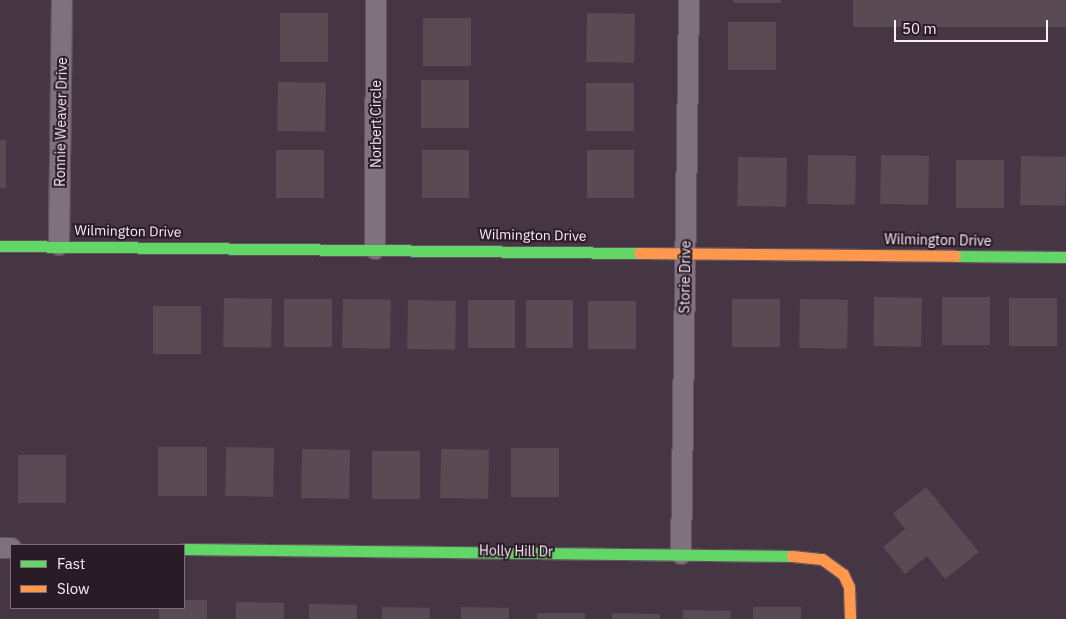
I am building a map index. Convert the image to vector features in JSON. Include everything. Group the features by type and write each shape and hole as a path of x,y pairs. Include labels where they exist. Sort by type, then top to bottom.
{"street":[{"name":"Ronnie Weaver Drive","path":"59,245 62,0"},
{"name":"Norbert Circle","path":"375,248 376,0"},
{"name":"Storie Drive","path":"681,554 689,0"},
{"name":"Wilmington Drive","path":"0,246 375,248 1066,257"},
{"name":"Holly Hill Dr","path":"185,549 681,554 822,559 843,574 849,587 850,619"}],"building":[{"path":"733,0 781,0 781,3 733,3"},
{"path":"853,0 1066,0 1066,27 853,27"},
{"path":"280,13 328,13 328,62 280,62"},
{"path":"587,13 635,14 634,63 586,62"},
{"path":"423,18 471,18 471,66 423,66"},
{"path":"728,22 776,22 776,70 728,70"},
{"path":"421,80 469,80 469,128 421,128"},
{"path":"278,82 326,83 325,132 277,131"},
{"path":"586,83 634,83 634,131 586,131"},
{"path":"0,140 6,140 6,188 0,188"},
{"path":"276,150 324,150 324,198 276,198"},
{"path":"422,150 469,150 469,198 422,198"},
{"path":"587,150 634,150 634,198 587,198"},
{"path":"808,155 856,156 855,205 807,204"},
{"path":"881,155 929,156 928,205 880,204"},
{"path":"1021,156 1066,157 1065,206 1020,205"},
{"path":"738,157 787,158 786,207 737,206"},
{"path":"956,160 1004,160 1004,208 956,208"},
{"path":"874,297 922,298 921,347 873,346"},
{"path":"942,297 990,297 990,345 942,345"},
{"path":"224,298 272,299 271,348 223,347"},
{"path":"1009,298 1057,298 1057,346 1009,346"},
{"path":"284,299 332,299 332,347 284,347"},
{"path":"343,299 391,300 390,349 342,348"},
{"path":"732,299 780,299 780,347 732,347"},
{"path":"800,299 848,300 847,349 799,348"},
{"path":"408,300 456,301 455,350 407,349"},
{"path":"468,300 515,300 515,348 468,348"},
{"path":"526,300 573,300 573,348 526,348"},
{"path":"588,301 636,301 636,349 588,349"},
{"path":"153,306 201,306 201,354 153,354"},
{"path":"158,447 207,447 207,496 158,496"},
{"path":"226,447 274,448 273,497 225,496"},
{"path":"511,448 559,448 559,497 511,497"},
{"path":"302,449 350,450 349,499 301,498"},
{"path":"441,449 489,450 488,499 440,498"},
{"path":"372,451 420,451 420,499 372,499"},
{"path":"18,455 66,455 66,503 18,503"},
{"path":"926,487 979,552 945,579 927,556 905,574 883,547 905,529 893,514"},
{"path":"185,600 207,600 207,619 159,619 159,609 185,609"},
{"path":"236,602 284,603 284,619 236,619"},
{"path":"309,604 357,605 357,619 309,619"},
{"path":"382,607 430,608 430,619 382,619"},
{"path":"461,607 509,608 509,619 461,619"},
{"path":"753,607 801,607 801,619 753,619"},
{"path":"683,610 731,611 731,619 683,619"},
{"path":"537,613 585,613 585,619 537,619"},
{"path":"612,613 660,614 660,619 612,619"}],"traffic: fast":[{"path":"0,246 639,253"},
{"path":"955,256 1066,257"},
{"path":"185,549 792,556"}],"traffic: slow":[{"path":"639,253 955,256"},
{"path":"792,556 822,559 843,574 849,587 850,619"}]}
